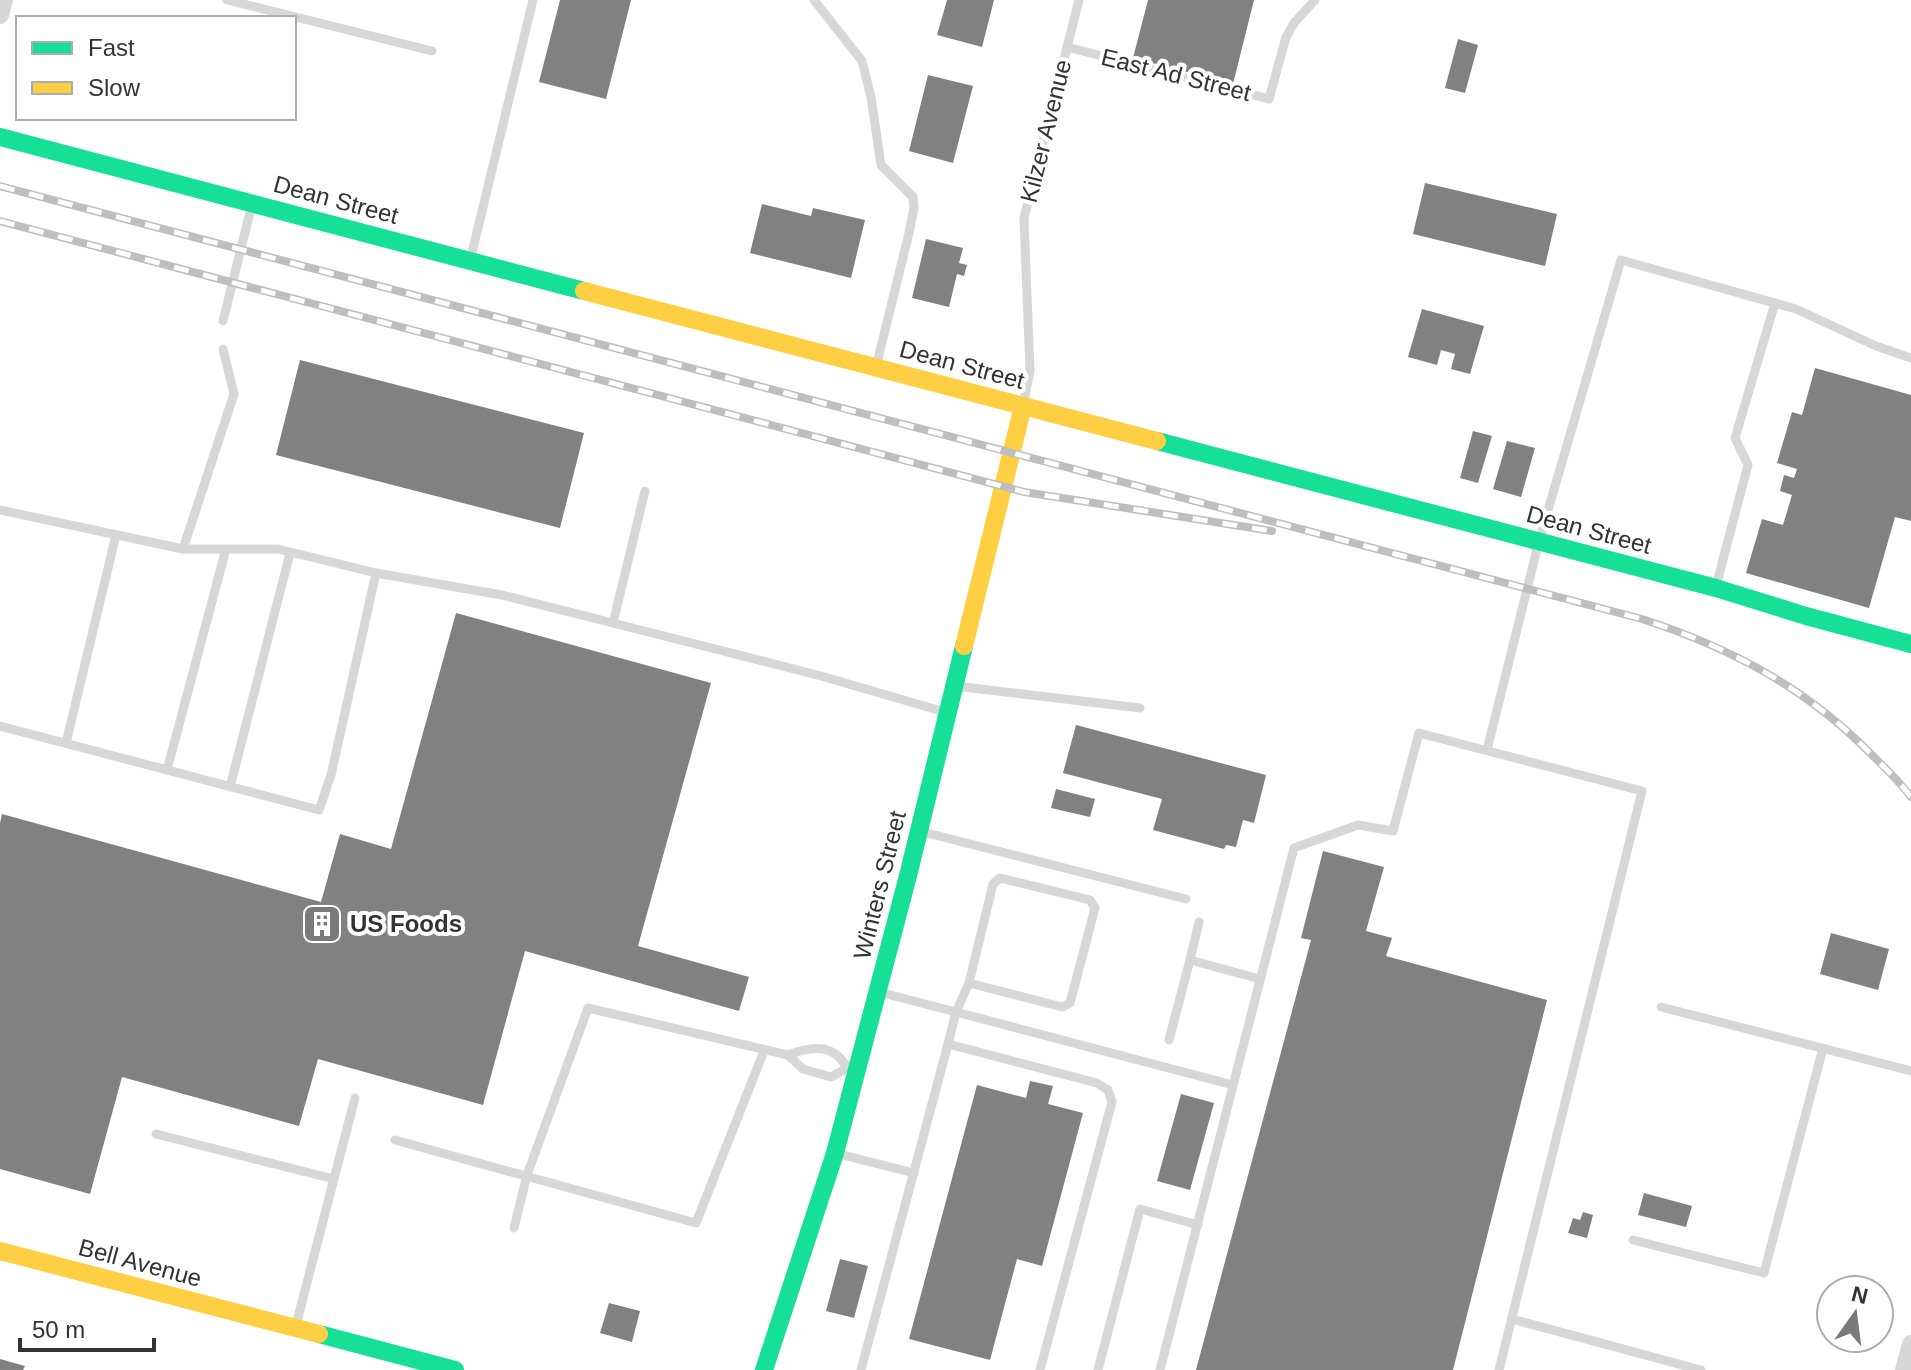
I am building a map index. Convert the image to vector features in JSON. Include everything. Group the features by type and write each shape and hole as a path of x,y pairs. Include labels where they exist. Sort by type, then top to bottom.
{"street":[{"path":"0,15 4,0"},
{"name":"Dean Street","path":"0,137 1539,541 1911,644"},
{"name":"Winters Street","path":"764,1370 835,1153 852,1070 878,991 1023,406"},
{"name":"Bell Avenue","path":"0,1251 296,1328 390,1357 455,1370"},
{"path":"1904,1370 1911,1344"}],"lane":[{"path":"227,0 291,16"},
{"path":"470,261 533,0"},
{"path":"814,0 862,61 881,165 913,197 914,208 876,367"},
{"name":"Kilzer Avenue","path":"1023,406 1030,371 1024,218 1079,0"},
{"name":"East Ad Street","path":"1067,47 1269,99 1286,37 1315,0"},
{"path":"296,17 432,51"},
{"path":"223,321 252,203"},
{"path":"1487,750 1539,541 1621,260 1796,309 1876,346 1911,358"},
{"path":"1716,588 1748,465 1735,438 1775,303"},
{"path":"183,549 234,394 223,349"},
{"path":"613,623 645,491"},
{"path":"0,510 183,549 278,549 376,573 502,595 821,676 949,713"},
{"path":"66,743 116,535"},
{"path":"167,770 226,549"},
{"path":"230,787 290,553"},
{"path":"0,726 319,810 331,775 376,573"},
{"path":"955,686 1140,708"},
{"path":"1160,1370 1294,848 1358,825 1393,831 1419,733 1642,791 1499,1370"},
{"path":"919,831 1186,899"},
{"path":"861,1370 956,1012 969,983 993,884 1000,878 1090,900 1095,908 1070,1003 1062,1007 969,983"},
{"path":"1169,1040 1199,922"},
{"path":"1190,960 1260,979"},
{"path":"878,991 1233,1085"},
{"path":"1661,1007 1911,1071"},
{"path":"514,1228 527,1175 588,1008 764,1051 788,1055 810,1047 837,1054 852,1070 831,1077 803,1069 788,1055"},
{"path":"948,1044 1097,1083 1108,1090 1112,1102 1040,1370"},
{"path":"1633,1240 1764,1273 1823,1048"},
{"path":"395,1140 696,1223 764,1051"},
{"path":"296,1328 355,1098"},
{"path":"156,1134 334,1179"},
{"path":"835,1153 914,1173"},
{"path":"1098,1370 1140,1209 1198,1225"},
{"path":"1512,1319 1701,1370"}],"building":[{"path":"560,0 631,0 606,99 539,82"},
{"path":"947,0 994,0 982,47 937,35"},
{"path":"1148,0 1254,0 1233,84 1133,58"},
{"path":"1458,39 1478,45 1465,93 1445,88"},
{"path":"928,75 973,86 953,163 909,151"},
{"path":"1425,183 1557,214 1545,266 1413,234"},
{"path":"762,204 811,216 813,208 865,220 851,278 750,253"},
{"path":"926,239 963,248 959,263 967,265 964,276 957,274 949,307 912,298"},
{"path":"1422,309 1484,326 1470,374 1451,369 1455,354 1441,350 1437,365 1408,357"},
{"path":"300,360 584,433 560,528 276,455"},
{"path":"1815,368 1911,395 1911,521 1895,517 1869,608 1746,573 1762,519 1783,525 1792,495 1780,491 1784,475 1794,478 1797,469 1777,463 1792,412 1802,415"},
{"path":"1473,431 1492,436 1478,483 1460,478"},
{"path":"1507,441 1535,448 1521,497 1493,489"},
{"name":"US Foods","path":"456,613 711,683 638,946 749,977 739,1011 525,951 483,1105 318,1059 299,1126 122,1077 90,1194 0,1169 2,814 321,902 340,834 391,849"},
{"path":"1076,725 1266,775 1254,823 1243,820 1236,847 1226,845 1224,849 1153,830 1162,799 1063,773"},
{"path":"1056,789 1095,799 1090,817 1051,808"},
{"path":"1323,851 1384,867 1366,931 1392,938 1386,956 1547,1000 1453,1370 1196,1370 1311,940 1301,938"},
{"path":"1831,933 1889,949 1878,990 1820,974"},
{"path":"1030,1081 1053,1086 1048,1104 1083,1113 1042,1266 1017,1259 990,1360 909,1339 977,1085 1026,1098"},
{"path":"1181,1094 1214,1103 1190,1190 1157,1181"},
{"path":"1644,1193 1692,1206 1686,1227 1638,1215"},
{"path":"1583,1212 1593,1215 1587,1238 1568,1233 1573,1218 1580,1220"},
{"path":"840,1259 868,1266 854,1318 826,1311"},
{"path":"609,1303 640,1311 632,1342 600,1333"},
{"path":"0,1359 25,1366 23,1370 0,1370"}],"railway":[{"path":"0,186 1642,619 1737,657 1794,690 1848,732 1911,797"},
{"path":"0,221 1024,492 1272,531"}],"traffic: fast":[{"path":"0,137 584,291"},
{"path":"1157,441 1716,588 1911,644"},
{"path":"764,1370 835,1153 909,872 964,646"},
{"path":"319,1334 455,1370"}],"traffic: slow":[{"path":"584,291 1157,441"},
{"path":"964,646 1023,406"},
{"path":"0,1251 319,1334"}],"place":[{"name":"US Foods","path":"322,924"}]}
